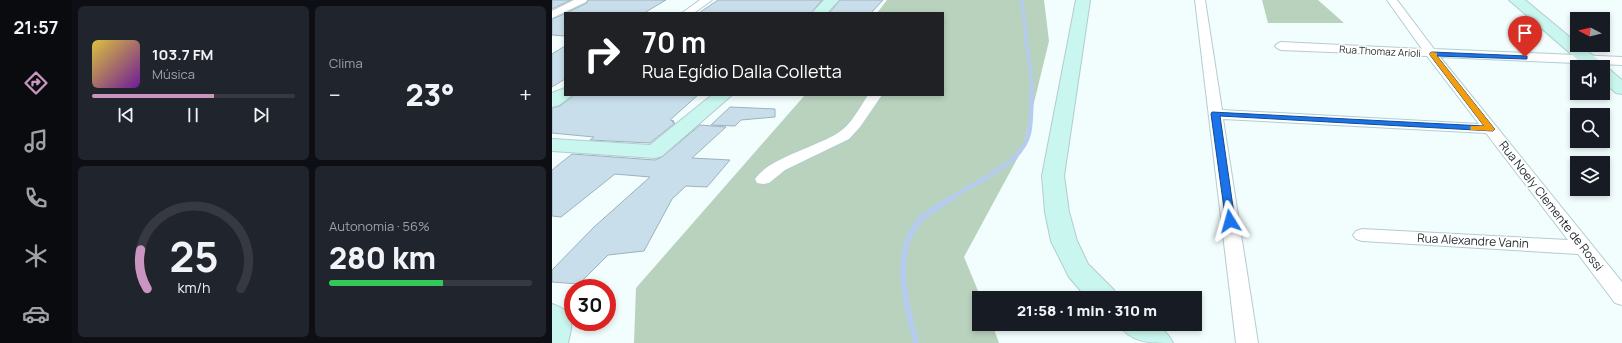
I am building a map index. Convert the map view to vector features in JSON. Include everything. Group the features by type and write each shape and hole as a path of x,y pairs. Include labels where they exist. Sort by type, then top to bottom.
{"street":[{"path":"552,16 582,0"},
{"path":"689,12 707,0"},
{"path":"820,12 832,0"},
{"path":"1083,0 1053,176 1057,212 1064,241 1078,270 1098,291"},
{"path":"1200,0 1247,343"},
{"name":"Rua Noely Clemente de Rossi","path":"1392,0 1490,129 1622,297"},
{"path":"1516,0 1588,60"},
{"path":"552,16 564,18"},
{"name":"Rua Thomaz Arioli","path":"1281,46 1570,62"},
{"name":"Rua Thomaz Arioli","path":"1610,62 1622,61"},
{"path":"1610,79 1622,89"},
{"path":"552,101 564,94"},
{"path":"552,145 655,152 722,96"},
{"path":"763,178 779,167 844,136 855,124 873,96"},
{"path":"1215,114 1490,129"},
{"name":"Rua Alexandre Vanin","path":"1362,235 1583,248"},
{"path":"1142,331 1158,343"}],"green space":[{"path":"887,0 1044,0 1049,41 1023,148 964,257 978,291 972,291 972,331 995,331 999,343 634,343 636,288 804,96 944,96 944,12 878,12"},
{"path":"1262,0 1318,0 1344,23 1268,23"}],"building":[{"path":"552,0 571,0 552,9"},
{"path":"588,0 666,0 646,12 568,12 587,3"},
{"path":"718,0 822,0 812,12 700,12"},
{"path":"840,0 883,0 872,12 830,12"},
{"path":"564,14 564,36 552,35 552,19"},
{"path":"564,47 564,80 552,87 552,54"},
{"path":"573,96 697,96 670,120 674,121 672,122 675,123 650,143 590,140 594,137 552,133 552,108 560,106"},
{"path":"730,107 775,109 775,117 741,120 735,126 711,125"},
{"path":"700,125 726,127 692,158 730,160 707,187 686,186 672,199 644,251 608,255 584,279 564,279 564,283 552,282 552,270 594,227 650,177 615,174 561,217 552,216 552,170 572,154 655,160 662,157"}],"waterway":[{"path":"1021,0 1032,87"},
{"path":"950,199 996,172 1008,163 1025,144 1030,127 1032,87"},
{"path":"916,343 905,296 903,263 906,247 912,232 921,219 932,210 952,198"}],"slow traffic":[{"path":"1434,54 1432,54 1490,129 1474,128"}],"route":[{"path":"1230,221 1215,114 1490,129 1432,54 1525,57"}]}
